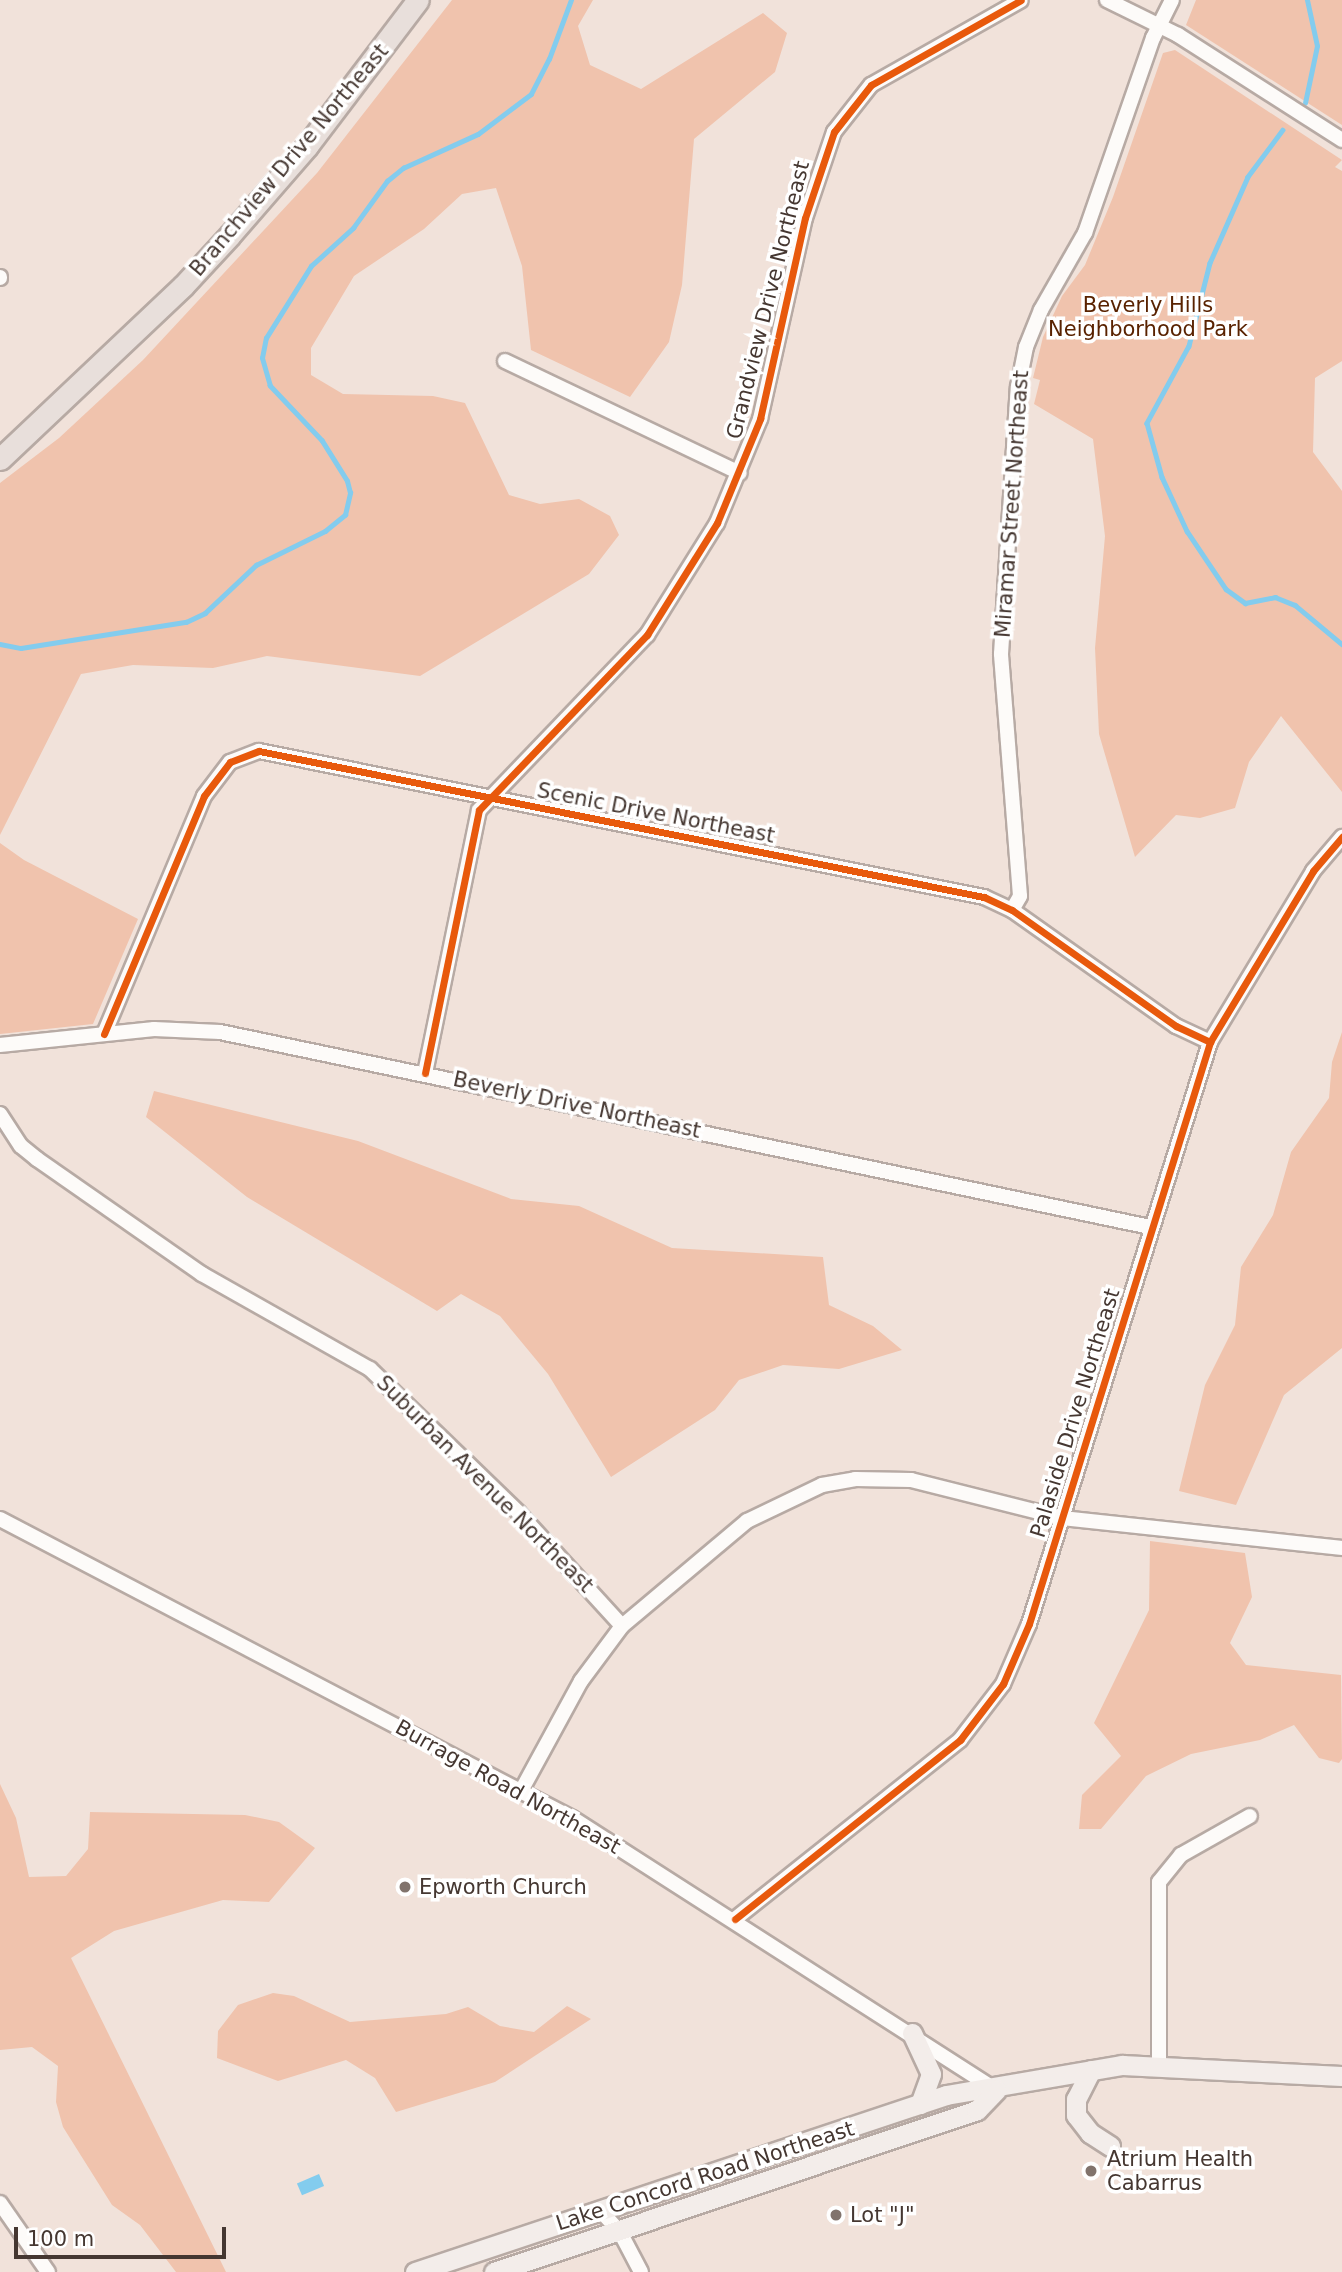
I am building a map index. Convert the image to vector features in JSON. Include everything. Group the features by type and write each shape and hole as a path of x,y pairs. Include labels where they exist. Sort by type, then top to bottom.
{"main road":[{"name":"Branchview Drive Northeast","path":"0,459 154,314 230,235 307,146 418,0"},
{"path":"912,2034 931,2074 920,2104"},
{"name":"Lake Concord Road Northeast","path":"415,2272 946,2095 996,2090 1091,2070 1159,2064 1342,2076"},
{"path":"1091,2070 1076,2099 1076,2115 1090,2133 1110,2146"},
{"name":"Lake Concord Road Northeast","path":"494,2272 620,2232 976,2110 996,2090"}],"street":[{"name":"Grandview Drive Northeast","path":"425,1073 475,822 489,797 506,785 647,635 717,523 740,473 760,419 819,166 834,132 871,85 1021,0"},
{"path":"1107,0 1158,26 1342,140"},
{"name":"Miramar Street Northeast","path":"1012,910 1020,896 1001,654 1018,387 1026,347 1041,310 1075,254 1099,198 1158,26 1172,0"},
{"path":"505,361 740,473"},
{"name":"Scenic Drive Northeast","path":"104,1034 204,796 230,762 244,754 270,752 984,897 1012,910 1176,1026 1210,1042"},
{"name":"Palaside Drive Northeast","path":"735,1919 890,1799 983,1715 1003,1684 1029,1624 1150,1227 1210,1042 1313,871 1342,838"},
{"name":"Beverly Drive Northeast","path":"0,1045 195,1028 425,1073 1150,1227"},
{"name":"Suburban Avenue Northeast","path":"0,1114 22,1146 37,1159 202,1274 370,1369 527,1521 622,1626"},
{"path":"521,1791 581,1681 622,1626 747,1521 822,1485 855,1479 911,1480 1062,1518 1342,1548"},
{"name":"Burrage Road Northeast","path":"0,1519 521,1791 735,1919 996,2090"},
{"path":"1159,2064 1159,1882 1181,1855 1250,1816"},
{"path":"0,2203 48,2272"},
{"path":"600,2210 620,2232 641,2272"}],"green space":[{"path":"452,0 593,0 578,26 590,65 641,89 763,13 787,33 775,72 694,139 682,285 669,342 630,397 531,350 522,266 496,188 462,194 424,229 354,276 311,348 311,375 343,394 433,396 465,403 509,495 540,504 579,499 610,516 619,535 589,574 420,676 267,656 213,668 133,665 81,674 0,835 0,483 59,438 143,360 317,173"},
{"path":"1196,0 1342,0 1342,125 1186,25"},
{"name":"Beverly Hills Neighborhood Park","path":"1175,50 1342,160 1335,167 1342,171 1342,361 1315,378 1313,452 1342,491 1342,792 1281,716 1249,762 1235,808 1200,818 1176,815 1135,857 1099,734 1095,648 1105,536 1093,439 1034,404 1040,380 1033,378 1043,337 1062,296 1085,265 1113,197 1163,53"},
{"path":"0,843 24,860 138,919 93,1024 0,1034"},
{"path":"1342,1032 1342,1348 1284,1395 1236,1505 1179,1491 1205,1385 1235,1325 1241,1267 1273,1215 1291,1152 1329,1098 1332,1062"},
{"path":"154,1091 358,1141 511,1199 579,1206 672,1248 823,1257 829,1305 873,1326 902,1350 839,1369 783,1365 739,1380 715,1410 611,1477 548,1374 500,1316 461,1294 437,1311 247,1197 146,1117"},
{"path":"1150,1541 1245,1553 1252,1597 1230,1643 1246,1665 1341,1675 1342,1759 1339,1763 1319,1758 1294,1725 1260,1740 1191,1754 1146,1776 1101,1829 1079,1829 1082,1795 1121,1756 1094,1723 1149,1610"},
{"path":"0,1784 16,1818 29,1877 66,1876 88,1849 90,1812 245,1815 279,1822 315,1848 269,1902 223,1900 114,1931 71,1958 226,2272 176,2272 140,2225 112,2205 63,2127 56,2102 58,2066 32,2047 0,2050"},
{"path":"273,1993 294,1996 350,2022 446,2014 468,2007 500,2026 534,2032 567,2006 591,2019 495,2082 396,2112 375,2078 346,2060 278,2081 217,2058 218,2031 238,2005"}],"water":[{"path":"319,2174 324,2186 302,2195 297,2183"}],"waterway":[{"path":"0,644 21,648 186,622 205,613 256,565 325,531 345,515 350,493 347,481 322,441 270,386 262,358 266,338 311,266 353,228 387,181 403,168 478,134 531,94 549,59 571,0"},
{"path":"1305,103 1317,46 1307,0"},
{"path":"1283,130 1248,177 1210,263 1189,346 1147,423 1162,477 1187,531 1226,589 1245,603 1275,597 1295,605 1342,644"}],"cycle path":[{"path":"425,1073 479,810 647,635 717,523 760,419 805,218 834,132 871,85 1021,0"},
{"path":"104,1034 204,796 230,762 259,751 984,897 1012,910 1176,1026 1210,1042"},
{"path":"735,1919 960,1740 1003,1684 1029,1624 1210,1042 1313,871 1342,837"}],"place":[{"name":"Epworth Church","path":"405,1887"},
{"name":"Atrium Health Cabarrus","path":"1091,2171"},
{"name":"Lot \"J\"","path":"836,2215"}]}
